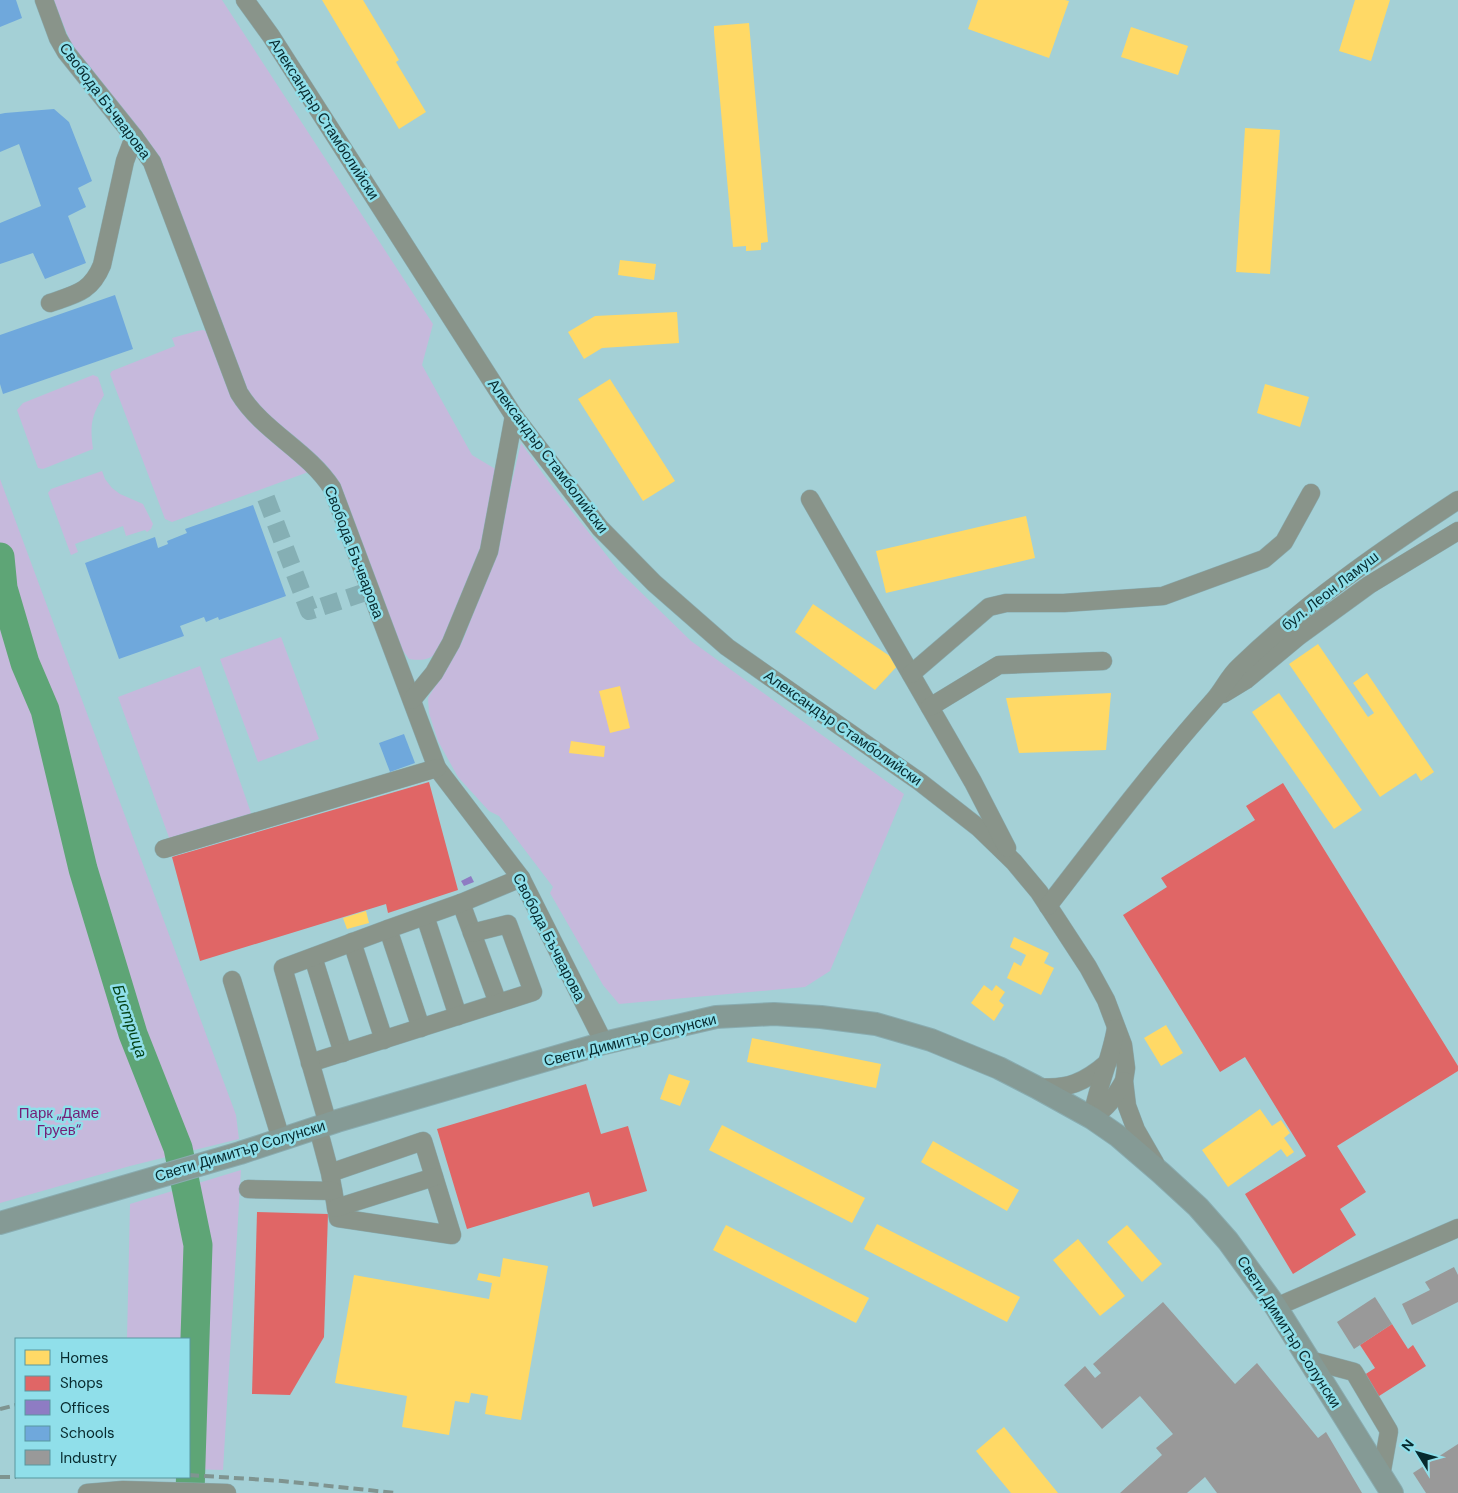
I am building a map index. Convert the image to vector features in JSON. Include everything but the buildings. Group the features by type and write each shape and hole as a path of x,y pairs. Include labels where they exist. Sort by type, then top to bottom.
{"main road":[{"name":"Свети Димитър Солунски","path":"0,1223 604,1043 716,1017 774,1014 822,1017 876,1024 931,1040 999,1068 1036,1087 1092,1118 1118,1136 1161,1172 1198,1207 1228,1241 1276,1307 1387,1484"}],"street":[{"name":"Свобода Бъчварова","path":"44,0 58,38 66,52 152,162 239,393 256,417 309,460 332,488 437,768 521,878 604,1043"},
{"name":"Александър Стамболийски","path":"245,0 271,36 514,416 600,528 654,583 727,647 920,782 979,828 1014,862 1048,906 1088,967 1106,1000 1123,1045 1127,1106 1136,1130 1161,1172"},
{"path":"50,303 83,291 98,276 126,161 134,137"},
{"path":"412,700 434,673 451,643 489,551 514,416"},
{"path":"911,674 990,607 1006,603 1064,603 1163,596 1264,559 1284,542 1311,493"},
{"path":"810,498 973,782 1014,862"},
{"name":"бул. Леон Ламуш","path":"1048,906 1149,776 1216,698 1237,669 1280,630 1367,562 1458,500"},
{"name":"бул. Леон Ламуш","path":"1216,698 1246,680 1299,636 1369,585 1458,531"},
{"path":"930,707 999,665 1103,661"},
{"path":"164,849 437,768"},
{"path":"330,1173 423,1141 452,1235 338,1218 334,1200 323,1126 310,1063 283,968 388,928 461,903 521,878"},
{"path":"461,903 498,1003"},
{"path":"425,916 458,1016"},
{"path":"310,1063 533,992 508,924 472,933"},
{"path":"388,928 420,1028"},
{"path":"352,942 384,1040"},
{"path":"313,957 343,1053"},
{"path":"232,980 281,1139"},
{"path":"1092,1118 1095,1098 1109,1060 1116,1028"},
{"path":"1036,1087 1056,1089 1083,1080 1109,1060"},
{"path":"1092,1118 1106,1108 1124,1081"},
{"path":"248,1189 334,1200 434,1177"},
{"path":"1276,1307 1456,1233"},
{"path":"1309,1360 1354,1372 1389,1431 1387,1484"},
{"path":"87,1493 123,1490 225,1493"}],"green space":[{"path":"53,0 222,0 433,324 422,365 472,455 497,470 483,549 438,651 429,658 422,660 409,659 401,648 344,495 327,466 260,409 246,391 213,297 153,150 74,50"},
{"path":"203,330 209,333 238,404 311,471 172,522 165,519 110,374 112,371 175,346 172,338"},
{"path":"93,375 98,377 104,395 92,421 93,449 43,469 38,468 17,410 23,403"},
{"path":"521,443 619,571 691,641 904,794 830,971 805,987 619,1004 603,985 550,893 553,887 499,816 489,811 458,777 438,741 429,713 428,698 463,640 495,554"},
{"path":"102,471 112,488 120,494 143,504 153,524 147,532 145,530 126,536 123,526 75,544 78,552 71,555 48,493 51,489"},
{"name":"Парк „Даме Груев“","path":"0,479 236,1115 239,1139 130,1166 0,1203"},
{"path":"281,637 319,739 258,762 220,659"},
{"path":"200,666 252,816 171,843 118,697"},
{"path":"241,1170 223,1470 190,1469 190,1338 127,1338 130,1204"}],"waterway":[{"name":"Бистрица","path":"0,557 3,588 25,663 45,710 83,869 133,1034 178,1148 198,1245 190,1493"}],"tunnel":[{"path":"266,498 309,611 369,591"}],"railway":[{"path":"0,1409 15,1405"},
{"path":"190,1475 282,1481 396,1493"},
{"path":"0,1477 15,1477"}]}
